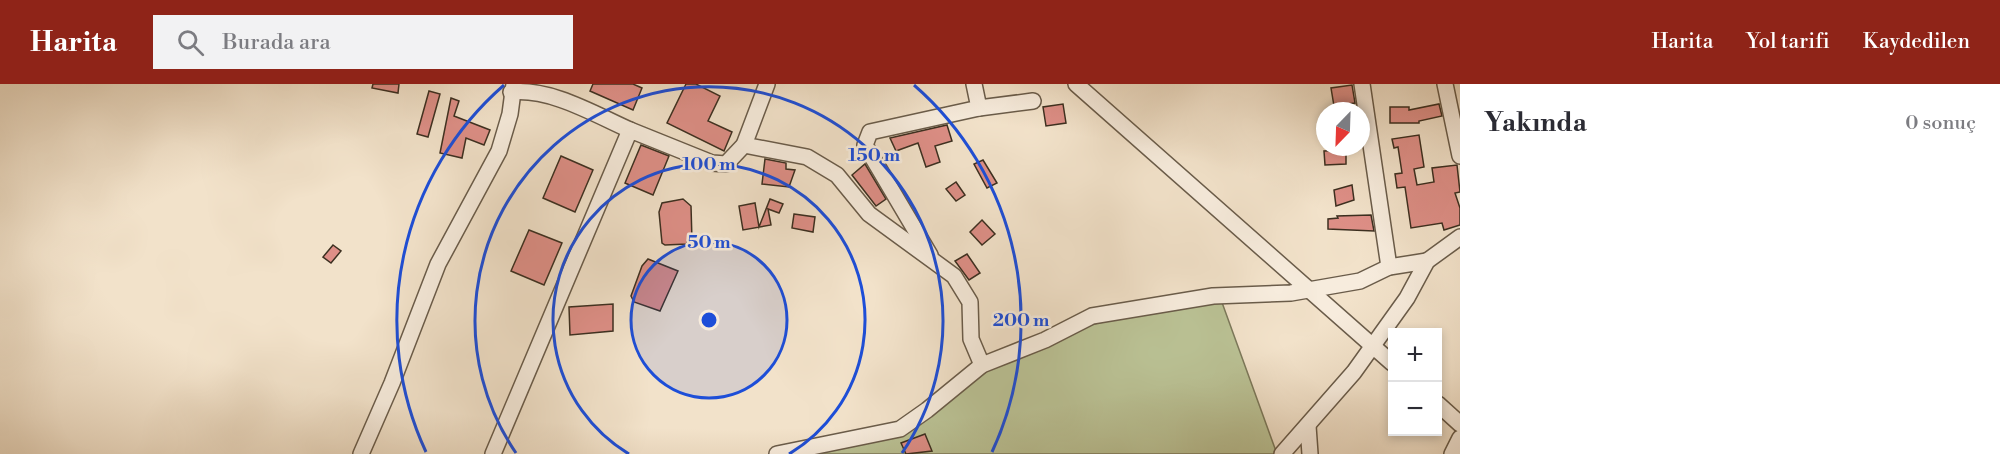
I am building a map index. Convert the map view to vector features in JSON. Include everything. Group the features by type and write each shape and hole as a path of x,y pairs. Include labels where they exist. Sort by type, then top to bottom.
{"street":[{"path":"361,454 392,383 438,264 500,151 510,114 512,88 528,90 565,102 712,163 726,164 744,145 767,84"},
{"path":"974,84 979,108"},
{"path":"1076,84 1388,359"},
{"path":"1362,84 1386,263 1389,267"},
{"path":"1445,84 1460,156"},
{"path":"933,260 865,145 870,132 979,108 1033,101"},
{"path":"493,454 630,130"},
{"path":"744,145 807,157 837,175 869,214 954,276 970,302 971,339 982,365"},
{"path":"1282,454 1308,426 1373,345 1407,298 1427,261 1460,237"},
{"path":"777,454 900,429 982,365 1046,340 1092,316 1213,296 1292,293 1360,281 1389,267 1427,261"},
{"path":"1442,408 1460,424"},
{"path":"1308,426 1310,454"},
{"path":"1452,454 1460,438"}],"green space":[{"path":"1220,297 1277,454 776,454 891,430 982,365 1094,324"}],"building":[{"path":"373,84 399,84 398,93 372,88"},
{"path":"593,84 633,84 642,88 633,110 590,91"},
{"path":"686,84 696,84 720,96 708,121 732,132 724,151 667,123"},
{"path":"1352,85 1355,102 1333,102 1331,88"},
{"path":"429,91 440,94 428,137 417,134"},
{"path":"451,98 459,101 454,116 490,130 484,145 466,138 462,158 440,153"},
{"path":"1063,104 1066,123 1046,126 1043,107"},
{"path":"1439,104 1442,116 1419,121 1419,123 1390,123 1390,107 1409,107 1409,110"},
{"path":"947,125 952,141 935,146 940,162 926,167 918,143 896,151 890,138"},
{"path":"1419,135 1424,167 1414,169 1417,185 1434,182 1432,168 1457,165 1460,192 1455,193 1460,208 1460,225 1444,230 1442,223 1411,228 1405,187 1397,188 1395,174 1402,173 1398,147 1394,148 1392,139"},
{"path":"641,145 669,156 653,195 625,183"},
{"path":"561,156 593,170 575,212 543,198"},
{"path":"1324,156 1346,156 1346,164 1325,165"},
{"path":"765,159 786,163 786,169 795,170 789,187 762,184"},
{"path":"983,160 997,183 987,188 974,164"},
{"path":"865,164 886,199 876,206 852,175"},
{"path":"956,182 965,195 956,201 946,189"},
{"path":"1352,185 1354,200 1336,206 1334,190"},
{"path":"683,199 691,206 692,241 687,244 665,245 662,243 659,212 662,203"},
{"path":"770,199 783,204 779,213 768,209 771,225 743,230 739,206 755,203 759,227"},
{"path":"794,214 815,217 813,232 792,228"},
{"path":"1371,215 1374,231 1328,229 1328,219 1338,218 1337,216"},
{"path":"982,220 995,234 982,245 970,232"},
{"path":"529,230 562,243 544,285 511,271"},
{"path":"333,245 341,251 331,263 323,257"},
{"path":"967,254 980,273 969,280 955,261"},
{"path":"648,259 678,271 660,311 634,302 631,296 642,266"},
{"path":"613,304 613,331 570,335 569,307"},
{"path":"925,434 932,451 906,454 901,443"}]}
